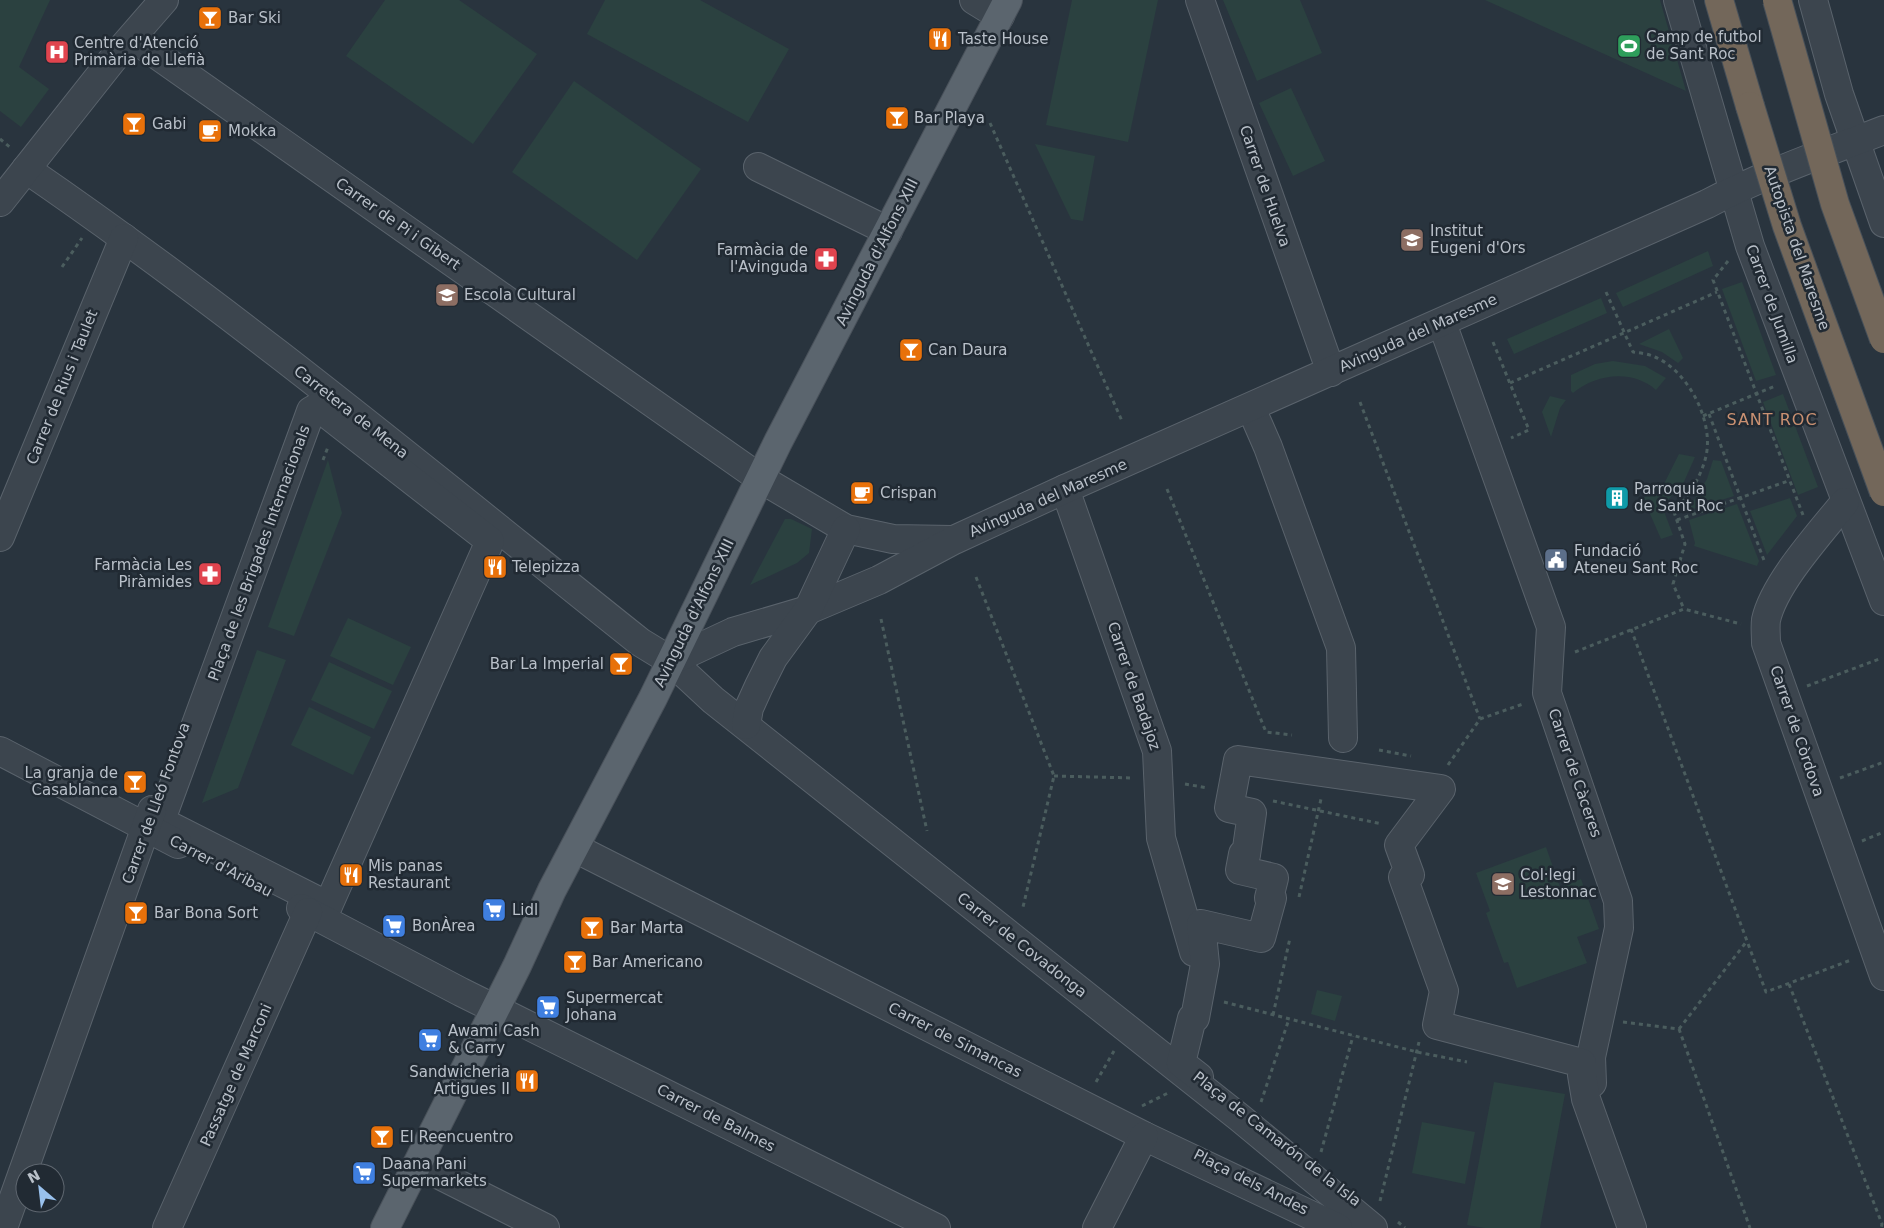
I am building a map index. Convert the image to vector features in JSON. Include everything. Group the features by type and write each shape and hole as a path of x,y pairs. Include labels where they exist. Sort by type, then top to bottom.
{"highway":[{"name":"Autopista del Maresme","path":"1719,0 1787,226 1884,492"},
{"path":"1777,0 1835,204 1884,339"}],"main road":[{"name":"Avinguda d'Alfons XIII","path":"385,1228 496,1008 552,890 671,661 761,479 888,231 1004,8"}],"street":[{"path":"0,202 20,159 133,38 164,0"},
{"path":"974,0 1004,8"},
{"name":"Carrer de Huelva","path":"1200,0 1331,372"},
{"name":"Carrer de Jumilla","path":"1678,0 1750,246 1845,502 1884,601"},
{"path":"1813,0 1839,94 1884,223"},
{"name":"Carrer de Pi i Gibert","path":"133,38 761,479"},
{"name":"Avinguda del Maresme","path":"671,661 733,632 808,610 879,580 954,540 1065,489 1442,323 1707,204 1734,189 1884,130"},
{"name":"Carretera de Mena","path":"20,159 311,379 640,642 671,661"},
{"path":"758,167 888,231"},
{"name":"Carrer de Rius i Taulet","path":"0,537 124,238"},
{"name":"Carrer de Càceres","path":"1442,323 1551,627 1547,693 1618,901 1619,928 1591,1057 1591,1077 1641,1228"},
{"name":"Carrer de Lleó Fontova","path":"3,1228 146,827 311,379"},
{"name":"Plaça de les Brigades Internacionals","path":"314,912 328,906 166,824 162,817 311,411 318,407 490,541 314,912"},
{"path":"1251,408 1268,447 1341,648 1343,738"},
{"name":"Avinguda del Maresme","path":"761,479 846,529 893,539 954,540"},
{"name":"Carrer de Badajoz","path":"1065,489 1157,750 1161,838 1194,949 1178,1042 1170,1063"},
{"name":"Carrer de Còrdova","path":"1845,502 1799,561 1774,598 1766,620 1766,643 1884,976"},
{"path":"746,725 749,708 773,658 808,610 846,529"},
{"name":"Carrer de Covadonga","path":"671,661 705,693 1170,1063 1240,1118 1380,1221"},
{"name":"Carrer d'Aribau","path":"0,751 314,912 461,992 496,1008"},
{"name":"Plaça de Camarón de la Isla","path":"1380,1221 1181,1063 1192,1018 1195,1018 1205,964 1201,924 1261,938 1272,898 1269,898 1274,878 1240,870 1243,854 1246,855 1252,813 1229,808 1238,760 1432,787"},
{"path":"1432,787 1441,789 1399,845 1410,875 1403,878 1444,991 1437,1025 1582,1063 1586,1099 1632,1228"},
{"name":"Carrer de Simancas","path":"575,848 1144,1136 1338,1228"},
{"name":"Passatge de Marconi","path":"167,1228 314,912"},
{"name":"Carrer de Balmes","path":"496,1008 936,1228"},
{"name":"Plaça dels Andes","path":"1092,1083 1082,1095 1320,1217 1332,1215 1336,1210 1332,1199 1118,1030 1112,1047"},
{"path":"1097,1228 1144,1136"},
{"path":"418,1164 545,1228"}],"path":[{"path":"990,123 1122,422"},
{"path":"0,139 20,159"},
{"path":"62,267 84,235"},
{"path":"1729,260 1713,280 1788,481 1803,515"},
{"path":"1606,292 1633,352 1655,356 1681,378 1694,393 1703,416 1707,434 1706,456 1688,496 1674,512 1686,544 1673,584 1684,609"},
{"path":"1510,383 1717,292"},
{"path":"1493,342 1529,430 1504,440"},
{"path":"1703,416 1783,383"},
{"path":"1360,402 1480,719"},
{"path":"1709,414 1766,565"},
{"path":"1677,520 1788,481"},
{"path":"1168,489 1266,732 1292,735"},
{"path":"976,577 1054,776 1023,907"},
{"path":"1573,652 1684,609 1746,625"},
{"path":"881,619 927,831"},
{"path":"1631,630 1766,992 1854,959"},
{"path":"1804,687 1882,658"},
{"path":"1432,787 1480,719 1530,702"},
{"path":"1837,779 1884,762"},
{"path":"1054,776 1136,778"},
{"path":"1270,800 1392,826"},
{"path":"1859,842 1884,832"},
{"path":"1680,1030 1747,941"},
{"path":"1789,984 1882,1225"},
{"path":"1221,1002 1417,1052 1473,1063"},
{"name":"Plaça de Camarón de la Isla","path":"1259,1108 1289,1019"},
{"path":"1614,1021 1680,1030"},
{"path":"1680,1030 1750,1228"},
{"name":"Plaça de Camarón de la Isla","path":"1320,1158 1353,1036"},
{"name":"Plaça de Camarón de la Isla","path":"1380,1221 1420,1036"},
{"path":"1092,1083 1112,1047"},
{"path":"1124,1116 1186,1084"}],"green space":[{"path":"0,0 50,0 19,67 49,89 21,127 0,111"},
{"path":"385,0 459,0 537,54 473,144 346,56"},
{"path":"605,0 700,0 789,49 748,122 587,34"},
{"path":"1072,0 1158,0 1128,142 1046,125"},
{"path":"1223,0 1300,0 1322,53 1257,81"},
{"name":"Camp de futbol de Sant Roc","path":"1485,0 1660,0 1686,91"},
{"path":"574,81 701,169 637,260 512,172"},
{"path":"1291,88 1325,161 1293,176 1259,103"},
{"path":"1035,144 1095,156 1083,221 1071,219"},
{"path":"1708,251 1713,266 1623,307 1616,293"},
{"path":"1742,282 1776,375 1756,381 1722,289"},
{"path":"1601,298 1607,313 1514,354 1507,339"},
{"path":"1669,329 1683,358 1678,363 1662,352 1639,344"},
{"path":"1613,361 1645,366 1666,378 1656,390 1636,379 1614,376 1592,382 1573,393 1571,391 1571,375 1595,364"},
{"path":"1783,394 1818,487 1798,495 1763,402"},
{"path":"1550,396 1566,400 1560,408 1551,437 1542,412"},
{"path":"1679,454 1695,457 1683,484 1662,506 1673,535 1661,539 1643,498 1665,482"},
{"path":"328,460 342,513 294,636 268,627"},
{"path":"1713,460 1721,461 1734,496 1687,511 1707,479"},
{"path":"1790,498 1797,516 1767,555 1750,511"},
{"path":"1737,504 1759,561 1757,566 1694,546 1695,543 1689,520"},
{"path":"785,519 791,519 812,529 809,553 797,563 750,585"},
{"path":"348,618 411,647 393,685 330,656"},
{"path":"257,650 286,660 238,788 202,803"},
{"path":"329,662 392,691 374,729 311,700"},
{"path":"309,707 371,737 353,775 291,745"},
{"path":"1546,847 1560,887 1581,879 1599,929 1577,937 1587,963 1517,988 1508,962 1504,963 1486,913 1490,911 1476,873"},
{"path":"1317,990 1342,996 1335,1021 1311,1014"},
{"path":"1494,1082 1565,1094 1540,1228 1485,1228 1467,1225"},
{"path":"1422,1122 1475,1132 1465,1184 1412,1173"}],"place":[{"name":"Bar Ski","path":"210,18"},
{"name":"Taste House","path":"940,39"},
{"name":"Camp de futbol de Sant Roc","path":"1629,46"},
{"name":"Centre d'Atenció Primària de Llefià","path":"57,52"},
{"name":"Bar Playa","path":"897,118"},
{"name":"Gabi","path":"134,124"},
{"name":"Mokka","path":"210,131"},
{"name":"Institut Eugeni d'Ors","path":"1412,240"},
{"name":"Farmàcia de l'Avinguda","path":"826,259"},
{"name":"Escola Cultural","path":"447,295"},
{"name":"Can Daura","path":"911,350"},
{"name":"Crispan","path":"862,493"},
{"name":"Parroquia de Sant Roc","path":"1617,498"},
{"name":"Fundació Ateneu Sant Roc","path":"1556,560"},
{"name":"Telepizza","path":"495,567"},
{"name":"Farmàcia Les Piràmides","path":"210,574"},
{"name":"Bar La Imperial","path":"621,664"},
{"name":"La granja de Casablanca","path":"135,782"},
{"name":"Mis panas Restaurant","path":"351,875"},
{"name":"Col·legi Lestonnac","path":"1503,884"},
{"name":"Lidl","path":"494,910"},
{"name":"Bar Bona Sort","path":"136,913"},
{"name":"BonÀrea","path":"394,926"},
{"name":"Bar Marta","path":"592,928"},
{"name":"Bar Americano","path":"575,962"},
{"name":"Supermercat Johana","path":"548,1007"},
{"name":"Awami Cash & Carry","path":"430,1040"},
{"name":"Sandwicheria Artigues II","path":"527,1081"},
{"name":"El Reencuentro","path":"382,1137"},
{"name":"Daana Pani Supermarkets","path":"364,1173"}],"district":[{"name":"SANT ROC","path":"1772,419"}]}
